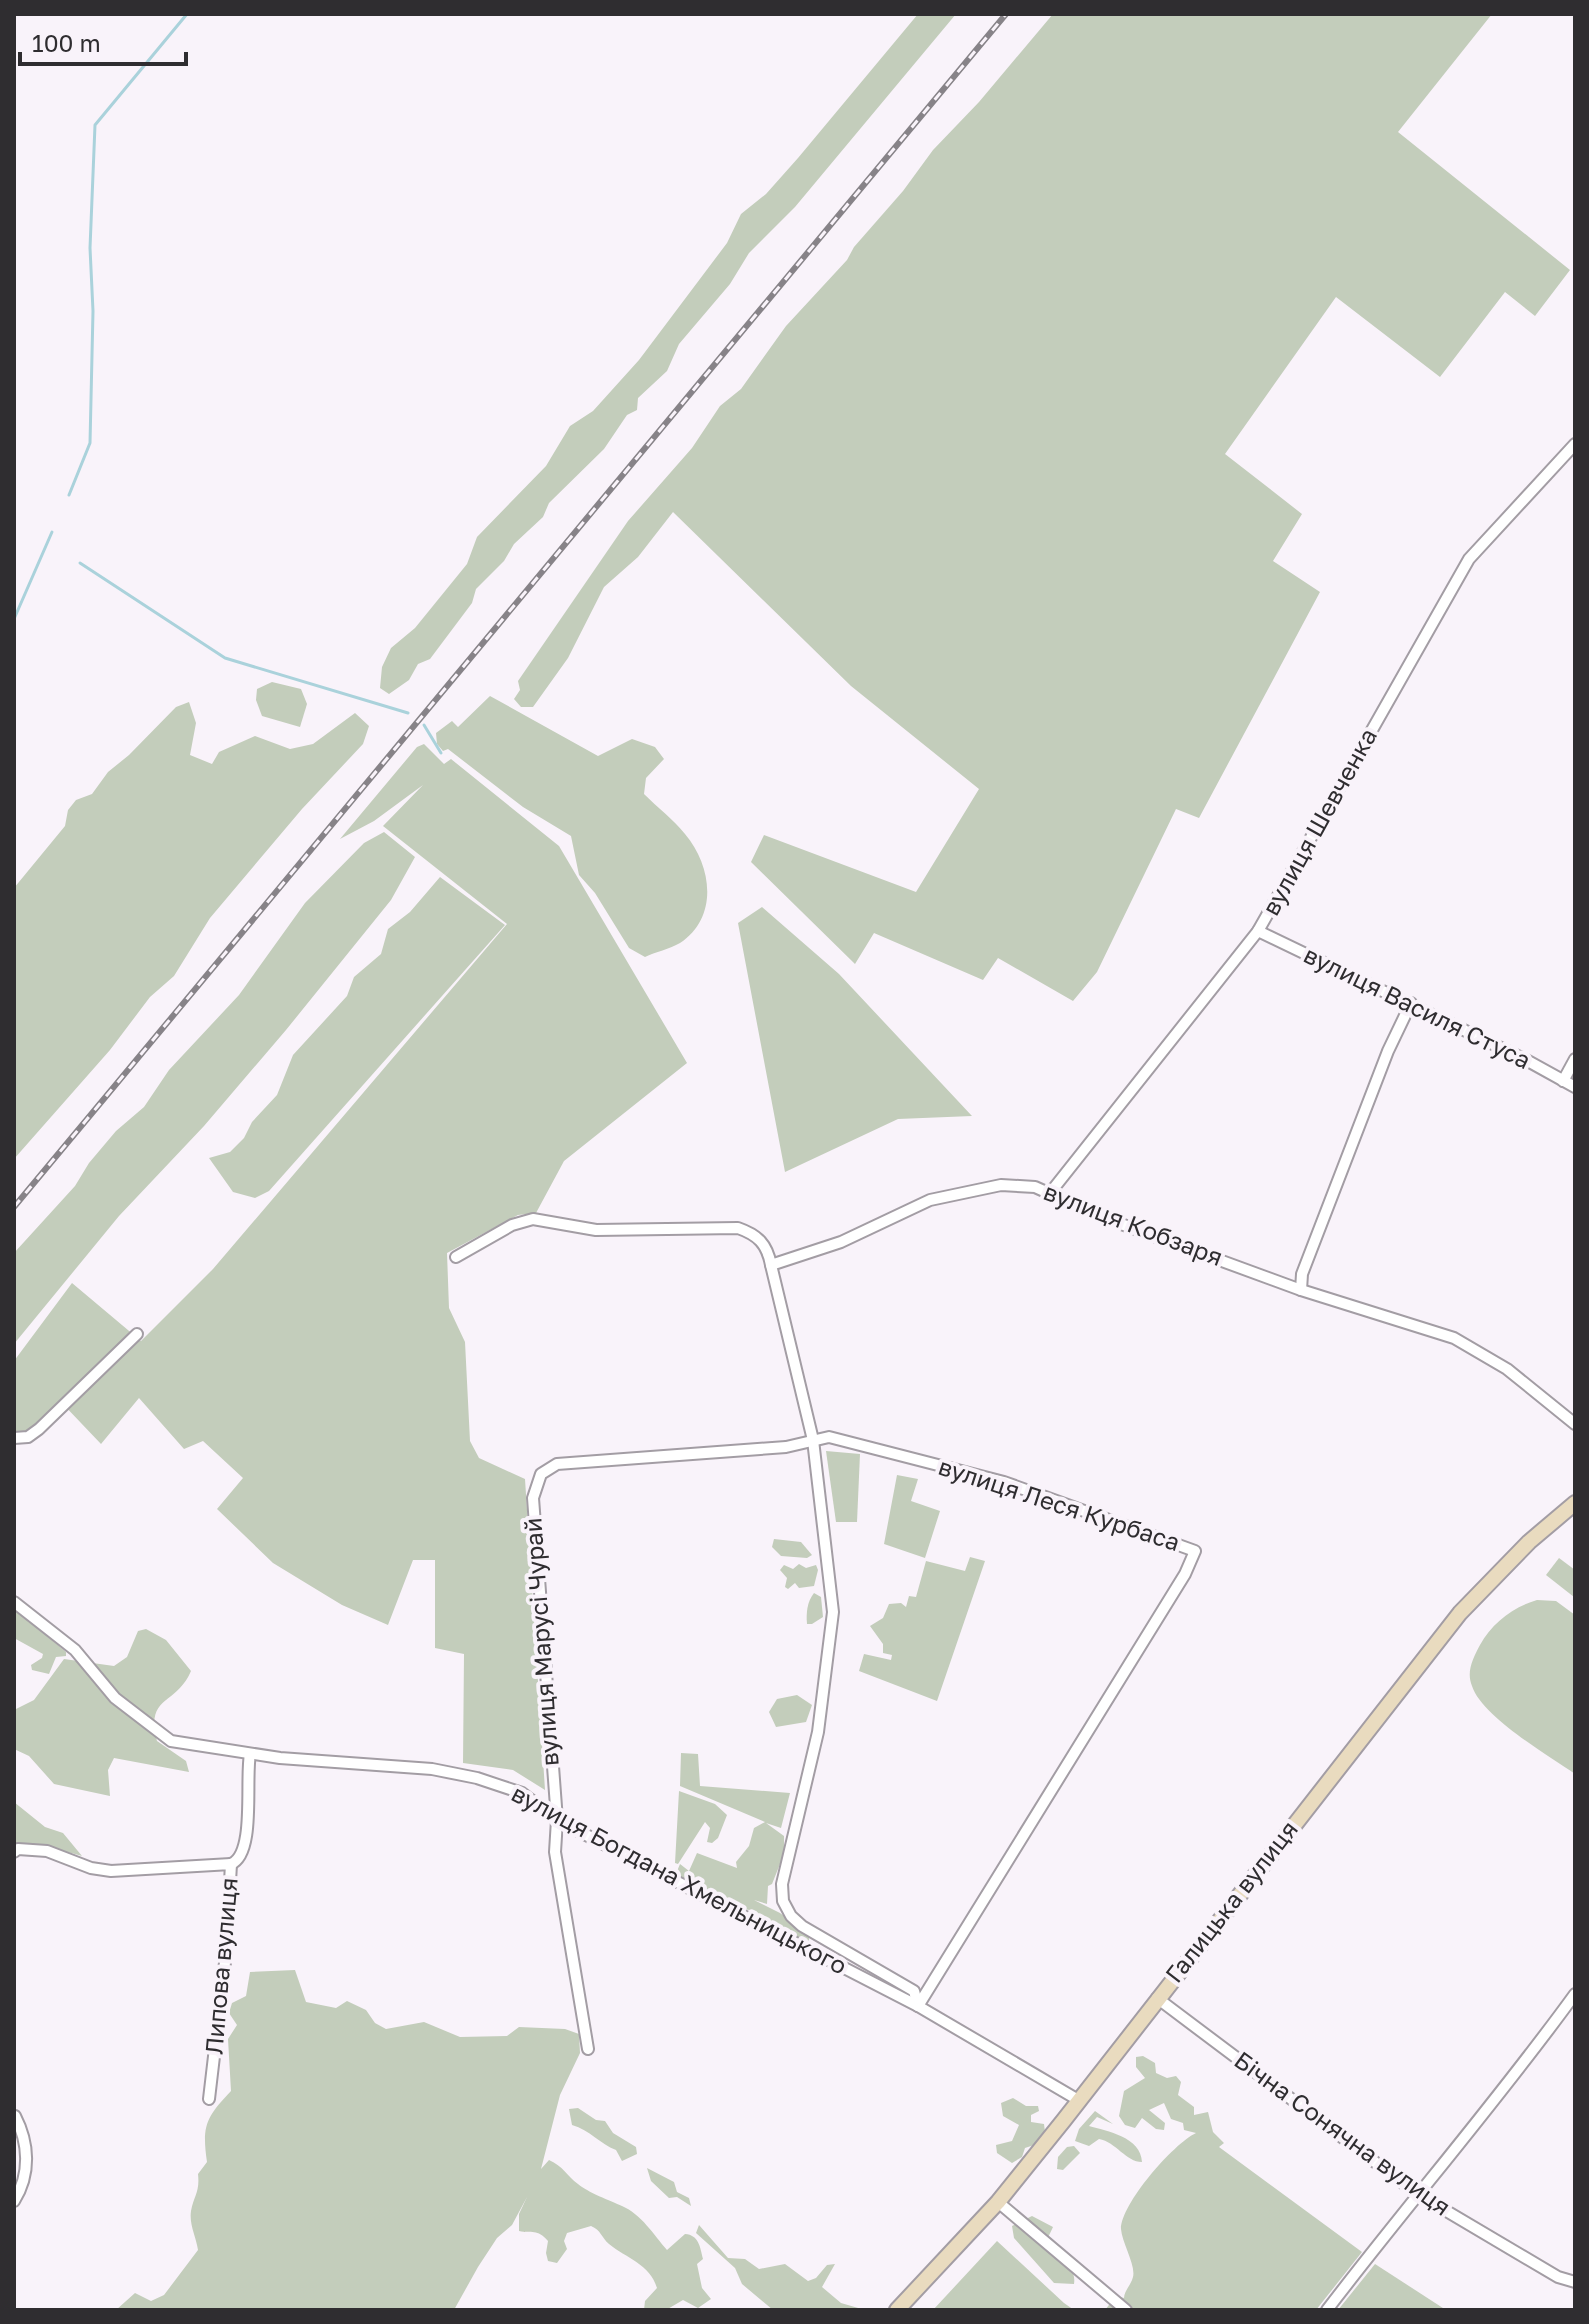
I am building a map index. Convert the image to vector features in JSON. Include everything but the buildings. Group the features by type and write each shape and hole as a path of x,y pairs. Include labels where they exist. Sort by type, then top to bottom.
{"street":[{"name":"вулиця Шевченка","path":"1050,1193 1258,931 1462,570 1575,444"},
{"name":"вулиця Василя Стуса","path":"1258,931 1411,1003 1575,1087"},
{"path":"1301,1290 1302,1274 1388,1051 1411,1003"},
{"path":"1563,1081 1575,1059"},
{"name":"вулиця Кобзаря","path":"771,1265 841,1242 930,1200 1001,1185 1035,1187 1102,1217 1301,1290 1454,1338 1507,1369 1575,1424"},
{"path":"456,1257 481,1241 533,1219 596,1230 738,1228 755,1234 768,1250 813,1440 833,1612 818,1732 785,1860 783,1901 791,1916 802,1926 914,1991 918,2006"},
{"path":"14,1438 28,1437 39,1429 137,1334"},
{"name":"вулиця Леся Курбаса","path":"541,1474 557,1464 786,1447 829,1437 1004,1482 1195,1551 1185,1574 918,2006"},
{"name":"вулиця Марусі Чурай","path":"541,1474 533,1498 557,1820 555,1852 588,2049"},
{"name":"Галицька вулиця","path":"897,2310 998,2202 1080,2101 1157,1998 1460,1613 1529,1542 1575,1503"},
{"name":"вулиця Богдана Хмельницького","path":"14,1602 75,1650 115,1698 153,1731 171,1741 333,1764 432,1769 477,1778 522,1793 557,1820 918,2006 1080,2101"},
{"path":"231,1864 239,1861 247,1847 250,1754"},
{"name":"Липова вулиця","path":"14,1852 18,1849 47,1851 91,1868 111,1871 231,1864 226,1954 209,2099"},
{"path":"1327,2310 1416,2193 1503,2093 1575,1994"},
{"name":"Бічна Сонячна вулиця","path":"1157,1998 1416,2193 1558,2277 1575,2282"},
{"path":"14,2201 25,2175 25,2136 15,2116"},
{"path":"998,2202 1126,2310"}],"green space":[{"path":"918,14 956,14 795,207 749,253 730,284 679,344 667,371 638,398 637,410 627,415 604,449 549,503 543,517 514,544 504,561 476,589 472,603 430,659 418,664 409,680 389,694 380,688 382,667 391,648 415,628 467,564 477,537 546,466 570,426 593,411 639,360 727,243 741,214 766,194 798,158"},
{"path":"1053,14 1492,14 1398,132 1570,270 1535,316 1505,292 1440,377 1336,297 1225,454 1302,514 1273,561 1320,592 1199,818 1176,809 1097,972 1073,1001 998,958 983,980 874,933 855,964 751,862 764,835 916,892 979,789 851,686 673,512 638,557 604,587 568,658 533,707 521,707 514,699 520,690 518,681 628,521 692,448 720,406 741,389 786,326 847,260 854,247 903,191 933,150 979,102"},
{"path":"272,682 301,689 307,704 300,727 262,716 256,700 257,689"},
{"path":"490,696 598,756 632,739 655,747 664,759 646,778 644,794 685,834 706,876 706,906 701,920 680,943 645,957 629,948 595,893 579,875 571,836 523,807 448,749 443,751 437,744 436,733 452,721 458,727"},
{"path":"189,702 196,723 190,755 212,764 219,752 255,736 290,749 313,744 355,713 369,726 363,744 302,809 210,918 174,976 150,997 110,1050 14,1159 14,888 65,826 68,810 76,800 92,794 108,772 176,707"},
{"path":"424,744 444,764 451,759 559,846 687,1063 564,1161 536,1213 518,1215 447,1253 449,1308 465,1342 470,1441 479,1458 525,1479 545,1790 513,1770 463,1763 464,1654 435,1648 435,1560 413,1560 388,1625 342,1605 273,1563 217,1509 243,1478 203,1441 184,1449 139,1398 101,1444 61,1402 28,1432 14,1431 14,1361 72,1283 141,1341 213,1269 507,924 383,826 423,785 374,821 340,839 417,747"},
{"path":"384,832 415,857 391,900 286,1030 204,1126 119,1216 14,1344 14,1253 75,1186 89,1163 116,1131 144,1107 169,1070 239,995 305,903 364,843"},
{"path":"440,877 505,925 269,1191 255,1198 233,1192 209,1158 230,1152 244,1138 252,1122 277,1095 293,1055 347,996 354,977 381,954 388,929 410,912"},
{"path":"762,907 839,974 972,1116 898,1119 785,1172 738,923"},
{"path":"826,1451 860,1454 857,1522 836,1522"},
{"path":"897,1475 918,1479 911,1501 940,1511 925,1558 884,1544"},
{"path":"774,1539 801,1542 812,1555 807,1558 781,1556 772,1547"},
{"path":"970,1557 985,1561 937,1701 859,1671 864,1654 891,1660 892,1655 883,1653 883,1644 870,1626 883,1618 889,1604 901,1603 906,1607 909,1596 916,1597 926,1561 965,1571"},
{"path":"1559,1558 1575,1570 1574,1597 1546,1575"},
{"path":"799,1564 806,1568 816,1565 818,1570 814,1586 799,1588 795,1583 788,1589 785,1587 787,1578 780,1570 784,1565 793,1569"},
{"path":"814,1593 821,1597 823,1617 807,1624 808,1608"},
{"path":"1537,1600 1556,1601 1575,1615 1575,1774 1502,1722 1478,1698 1470,1681 1473,1660 1491,1630 1512,1612"},
{"path":"14,1608 66,1652 66,1656 56,1657 49,1674 32,1670 31,1665 43,1654 14,1638"},
{"path":"146,1629 166,1640 191,1671 185,1682 159,1708 154,1726 157,1741 186,1761 189,1772 114,1758 108,1770 110,1796 54,1784 29,1756 14,1749 14,1710 34,1700 64,1659 114,1666 127,1657 138,1631"},
{"path":"797,1695 812,1705 806,1722 776,1727 769,1712 777,1699"},
{"path":"681,1753 698,1754 700,1786 790,1793 781,1828 766,1823 784,1836 784,1854 772,1884 768,1886 767,1904 754,1900 780,1913 809,1935 809,1941 802,1944 770,1925 756,1911 737,1908 717,1893 694,1887 686,1879 675,1876 680,1864 689,1871 697,1853 737,1868 736,1862 749,1846 754,1828 765,1822 680,1786"},
{"path":"679,1791 715,1804 727,1815 718,1838 712,1843 707,1842 710,1828 705,1822 678,1864 675,1863"},
{"path":"14,1802 45,1827 63,1833 82,1856 14,1845"},
{"path":"295,1970 306,2002 336,2008 347,2001 366,2010 375,2023 386,2029 424,2022 460,2037 507,2036 519,2027 565,2029 579,2034 580,2053 560,2095 541,2169 549,2160 582,2187 629,2210 647,2225 667,2250 685,2234 693,2237 698,2242 703,2259 697,2264 702,2288 711,2299 698,2308 683,2300 666,2310 644,2310 645,2301 657,2288 654,2280 643,2267 609,2244 591,2226 567,2233 564,2241 567,2249 557,2263 548,2261 548,2241 537,2233 519,2231 519,2214 527,2197 512,2225 497,2238 478,2267 454,2310 116,2310 135,2293 151,2301 164,2295 198,2250 191,2211 198,2174 207,2162 207,2124 231,2091 228,2039 237,2025 229,2013 232,2003 246,1996 250,1972"},
{"path":"1143,2056 1155,2063 1156,2073 1167,2078 1176,2076 1181,2082 1178,2095 1194,2107 1194,2115 1208,2112 1213,2132 1224,2143 1219,2147 1362,2252 1316,2310 1105,2310 1116,2296 1124,2298 1133,2277 1133,2266 1121,2229 1129,2205 1162,2162 1196,2133 1184,2130 1183,2123 1171,2119 1164,2103 1149,2110 1165,2123 1164,2130 1156,2129 1142,2118 1135,2128 1125,2125 1119,2116 1124,2091 1145,2078 1136,2067 1136,2057"},
{"path":"1013,2098 1026,2106 1038,2106 1039,2111 1031,2115 1031,2122 1044,2124 1045,2132 1040,2143 1025,2148 1022,2157 1012,2163 997,2153 996,2145 1012,2141 1019,2125 1003,2116 1001,2103"},
{"path":"578,2108 596,2120 605,2121 613,2133 636,2147 637,2154 622,2161 616,2150 572,2125 569,2109"},
{"path":"1095,2111 1113,2124 1097,2117 1089,2126 1130,2141 1140,2153 1142,2162 1131,2159 1099,2139 1089,2146 1075,2141 1079,2129"},
{"path":"1074,2146 1080,2153 1063,2170 1057,2169 1058,2157 1067,2147"},
{"path":"647,2168 674,2182 677,2192 689,2198 691,2206 677,2197 669,2198 651,2181"},
{"path":"1032,2216 1053,2227 1044,2246 1069,2266 1074,2284 1054,2283 1014,2238 1012,2226"},
{"path":"699,2225 728,2258 745,2259 759,2269 785,2264 808,2281 816,2278 827,2265 835,2264 822,2287 841,2303 865,2310 773,2310 742,2284 735,2268 696,2233"},
{"path":"997,2241 1064,2303 1074,2310 933,2310"},
{"path":"1375,2264 1446,2310 1338,2310"}],"waterway":[{"path":"69,495 90,443 93,311 90,248 95,125 187,14"},
{"path":"14,619 52,532"},
{"path":"80,563 225,658 408,713"},
{"path":"424,725 441,753"}],"railway":[{"path":"14,1207 1006,14"}]}
